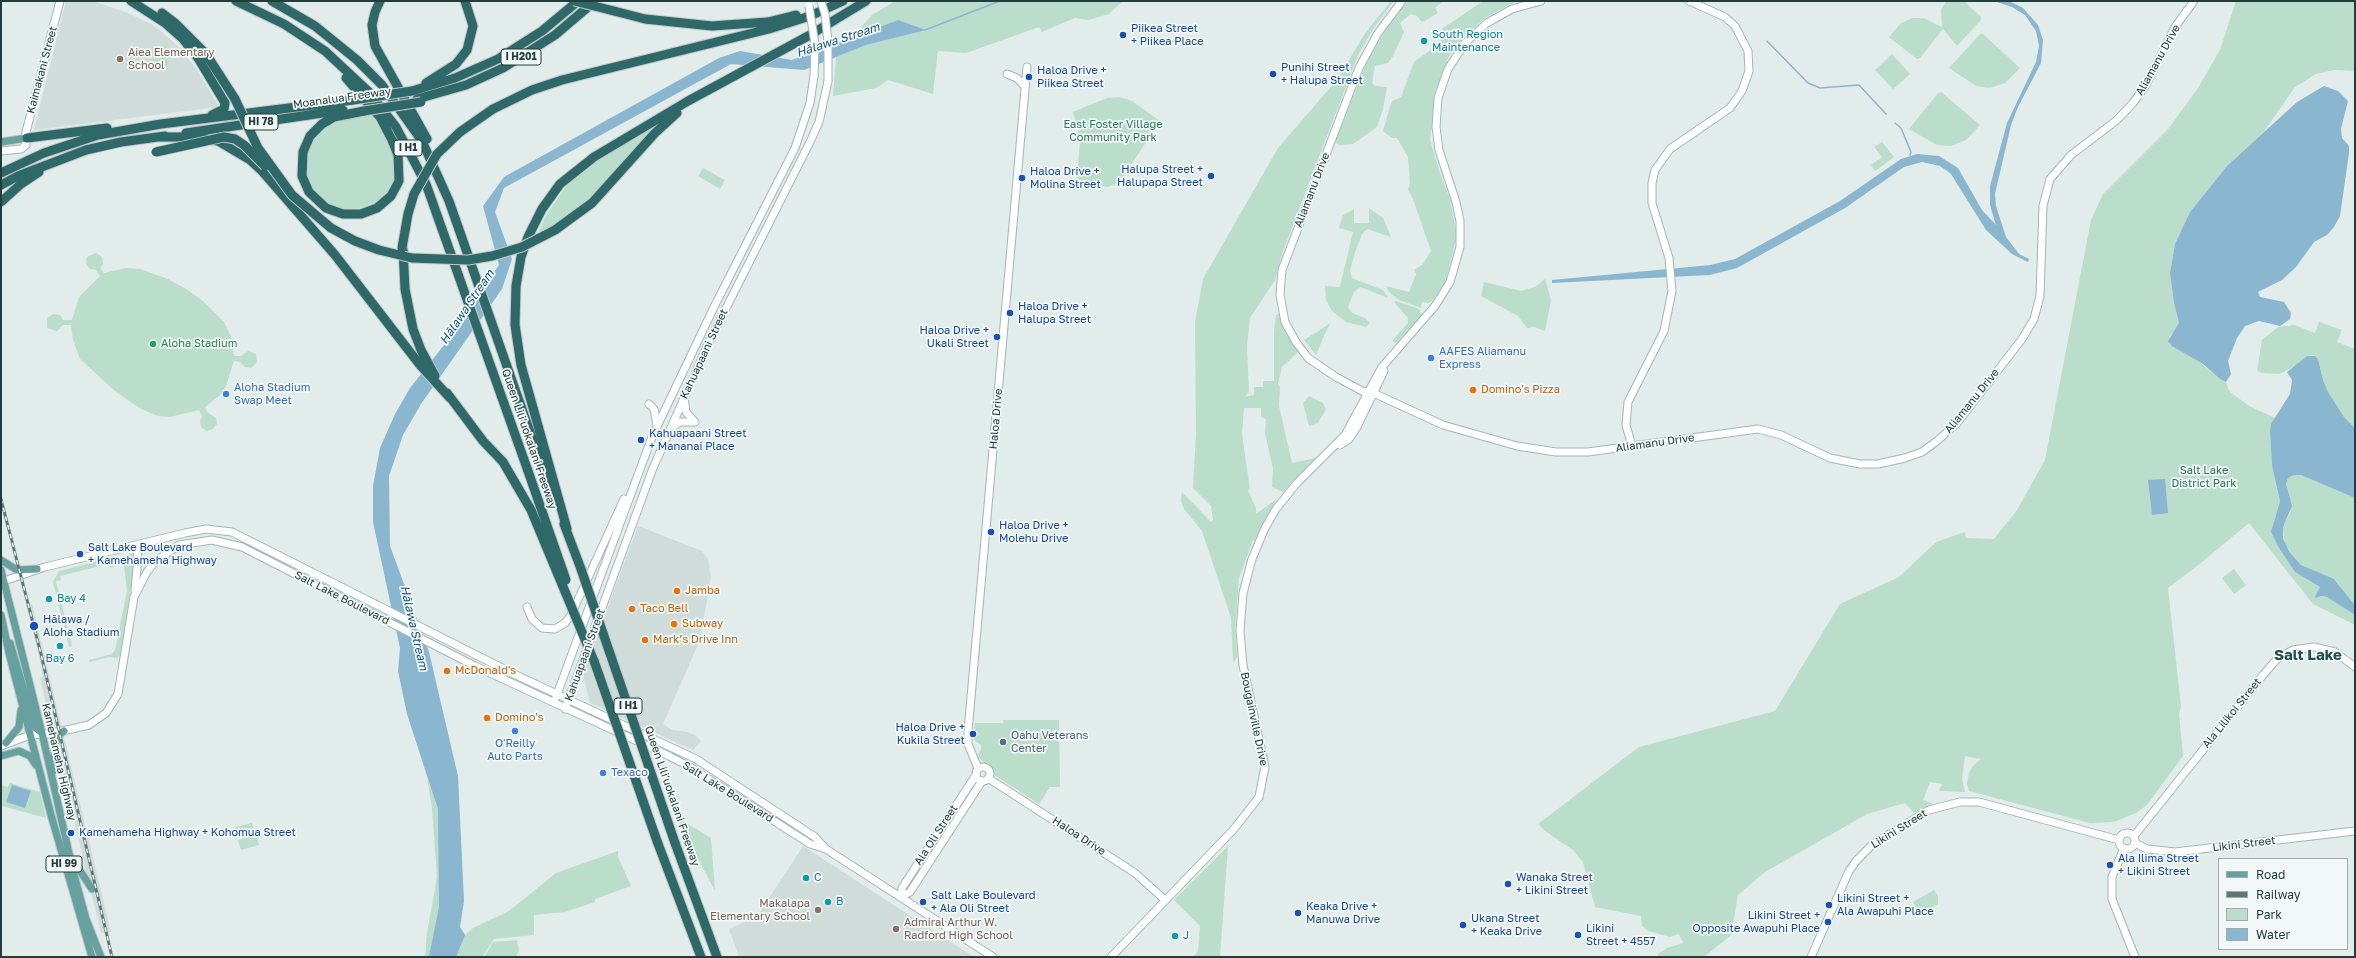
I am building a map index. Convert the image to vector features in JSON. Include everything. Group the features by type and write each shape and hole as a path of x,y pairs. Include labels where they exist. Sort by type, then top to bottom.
{"highway":[{"path":"131,1 157,16 177,33 207,71 225,105 222,110 205,118"},
{"path":"142,1 161,12 191,38 219,72 235,99 258,148 292,195"},
{"name":"Queen Liliʻuokalani Freeway","path":"236,1 295,31 325,51 368,91 396,128 426,184 657,841 701,957"},
{"name":"Queen Liliʻuokalani Freeway","path":"272,1 326,34 371,73 412,125 429,154 443,184 488,315 567,529 675,843 717,957"},
{"path":"380,1 375,12 372,25 375,46 423,130 443,184"},
{"path":"410,89 439,76 462,58 470,43 472,26 469,10 465,1"},
{"path":"574,1 645,20 678,24 729,26 788,18 837,1"},
{"path":"410,89 455,78 498,59 542,31 578,1"},
{"name":"I H201","path":"363,109 419,100 466,85 520,58 572,23 594,1"},
{"path":"572,23 598,1"},
{"path":"423,362 407,303 402,248 408,214 414,194 434,159 460,132 493,109 532,90 562,80 769,30 810,16 842,1"},
{"path":"548,476 521,365 515,325 518,272 534,223 550,196 582,165 688,102 747,71 867,1"},
{"path":"295,31 341,72 375,111 392,140 398,155 400,181 387,201 366,213 343,214 321,205 309,192 302,176 303,152 310,136 322,124 334,118 363,109"},
{"path":"156,152 224,138 235,140 252,152 292,195 337,231 379,250 412,258 468,260 492,256 522,247 555,230 592,203 667,122 722,85"},
{"name":"Moanalua Freeway","path":"161,124 294,107 410,89"},
{"name":"Moanalua Freeway","path":"68,156 114,144 363,109"},
{"path":"27,138 121,126 161,124"},
{"name":"HI 78","path":"1,173 44,153 78,141 161,124"},
{"path":"161,137 193,137 218,141 250,160 262,171 335,255 423,362 438,384 483,441 503,462 530,510 594,661"},
{"path":"1,202 33,176 68,156"},
{"name":"HI 78","path":"1,185 18,176 68,156"}],"main road":[{"path":"1,142 27,138"},
{"path":"1,560 17,570 37,569"},
{"name":"Kamehameha Highway","path":"1,570 2,581 53,779 67,848 86,919 101,957"},
{"name":"Kamehameha Highway","path":"1,615 20,698 71,888 92,957"},
{"path":"6,636 16,657 33,721 36,728 42,733"},
{"path":"4,744 19,727 22,712 20,698"},
{"path":"53,779 55,744 57,736 64,731"},
{"path":"1,756 14,751 25,753 40,771"},
{"path":"67,848 78,870 92,889"}],"street":[{"name":"Kaimakani Street","path":"27,138 26,132 60,1"},
{"name":"Kahuapaani Street","path":"565,709 653,468 684,396 709,342 819,122 828,82 828,42 825,14 821,1"},
{"name":"Aliamanu Drive","path":"1402,1 1378,33 1359,68 1282,270 1281,303 1288,328 1308,358 1332,374 1364,392 1371,393 1443,425 1517,446 1562,452 1588,452 1758,429 1781,435 1838,461 1860,464 1878,464 1918,453 1944,436 1957,423 2022,339 2034,319 2041,290 2043,206 2050,179 2071,155 2117,120 2133,103 2146,85 2175,27 2194,1"},
{"name":"Bougainville Drive","path":"1111,957 1255,804 1264,780 1264,759 1241,652 1241,606 1248,569 1260,537 1276,509 1297,483 1331,451 1349,439 1386,363 1442,297 1450,282 1458,256 1460,236 1459,214 1439,150 1436,127 1438,98 1445,76 1458,52 1481,27 1512,9 1541,1"},
{"path":"1632,446 1628,440 1626,425 1628,420 1627,407 1630,398 1664,331 1671,305 1671,265 1652,203 1652,183 1655,170 1670,149 1718,117 1734,103 1745,85 1750,65 1746,44 1730,21 1719,13 1689,1"},
{"name":"Kahuapaani Street","path":"554,703 638,470 657,426 715,305 795,148 810,104 814,76 815,44 808,2"},
{"name":"Haloa Drive","path":"977,772 968,744 968,731 1027,68"},
{"path":"1007,74 1017,78 1025,87"},
{"path":"1,151 21,149 26,145 27,138"},
{"path":"671,428 680,422 695,422 686,412 684,396"},
{"path":"649,404 656,414 657,426"},
{"path":"527,607 532,619 542,628 555,629 565,623 571,615 617,512 638,470"},
{"name":"Salt Lake Boulevard","path":"2,581 37,569 136,544 206,529 232,532 385,608 425,630 569,698 597,714 696,759 815,837 826,849 993,957"},
{"name":"Salt Lake Boulevard","path":"4,744 30,735 42,733 49,734 89,725 106,713 112,706 119,688 134,597 147,572 156,561 179,545 212,540 242,547 431,644 565,709 690,767 810,844 826,849"},
{"path":"134,597 138,566 136,544"},
{"name":"Ala Lilikoi Street","path":"2134,840 2262,674 2277,659 2293,650 2314,647 2335,652 2355,667"},
{"path":"987,768 990,774 985,780 977,772 987,768"},
{"name":"Ala Oli Street","path":"901,897 902,888 977,772"},
{"name":"Haloa Drive","path":"985,780 1135,873 1165,900"},
{"name":"Ala Oli Street","path":"901,897 911,891 985,780"},
{"name":"Likini Street","path":"1811,957 1849,871 1857,860 1874,844 1899,827 1933,808 1960,802 1984,803 2006,811 2119,840"},
{"name":"Likini Street","path":"2134,840 2147,849 2175,852 2355,831"},
{"path":"2129,833 2134,840 2132,848 2124,848 2119,840 2124,834 2129,833"},
{"path":"2124,848 2112,877 2112,899 2135,957"}],"shaded area":[{"name":"Aiea Elementary School","path":"66,1 93,1 128,13 155,26 180,48 197,70 219,107 34,130"},
{"path":"638,526 702,551 708,559 711,577 700,640 663,724 672,730 688,732 695,735 701,741 693,750 590,703 583,674"},
{"path":"32,604 111,932 101,933 40,678 43,677 39,655 26,605"},
{"name":"Makalapa Elementary School","path":"803,846 974,957 739,957 729,929 747,921 754,921"}],"green space":[{"path":"895,1 1123,1 1109,14 1088,20 1075,18 1042,32 1039,27 966,53 938,51 933,94 888,80 876,88 833,96 836,57 866,45 925,30 898,20 858,35 861,27 872,15"},
{"path":"1391,1 1394,1 1375,26 1358,55 1283,251 1275,280 1250,318 1247,346 1249,392 1245,397 1254,395 1254,387 1263,387 1263,381 1274,381 1274,331 1276,315 1279,314 1287,335 1298,352 1282,367 1278,384 1280,387 1279,406 1292,463 1316,458 1283,492 1272,487 1273,469 1265,433 1266,419 1261,417 1261,408 1244,408 1242,434 1250,489 1248,491 1256,508 1256,514 1275,500 1276,501 1255,541 1253,540 1239,578 1235,629 1237,657 1234,662 1231,618 1202,531 1184,509 1181,501 1182,492 1211,522 1213,520 1211,506 1193,488 1196,434 1195,322 1203,279 1278,148 1336,81 1366,32"},
{"path":"1408,1 1443,1 1435,8 1438,13 1428,19 1422,22 1417,16 1411,14 1400,23 1404,32 1393,56 1388,63 1375,66 1372,83 1375,86 1387,87 1383,109 1377,127 1353,144 1339,145 1335,142 1368,59 1389,25"},
{"path":"1483,1 1517,1 1486,17 1464,37 1449,56 1435,92 1430,140 1450,199 1457,236 1445,283 1433,300 1429,303 1422,302 1421,308 1399,300 1389,292 1386,286 1409,292 1416,274 1414,270 1423,264 1431,251 1413,199 1408,189 1410,183 1408,157 1397,138 1392,138 1383,131 1392,101 1401,97 1414,62 1439,44 1443,37 1442,29"},
{"path":"1946,1 1964,1 1981,17 1981,20 1957,46 1943,29 1920,58 1917,59 1889,37 1900,24 1912,18 1923,18 1942,27 1941,10"},
{"name":"Salt Lake District Park","path":"2236,1 2355,1 2355,71 2335,70 2316,74 2295,87 2263,133 2227,166 2190,212 2175,244 2170,273 2174,303 2179,323 2177,329 2169,337 2220,379 2226,382 2229,391 2249,406 2275,418 2270,431 2272,466 2280,501 2274,521 2279,548 2295,572 2320,587 2315,596 2327,597 2351,612 2355,615 2355,625 2313,604 2249,523 2168,588 2181,706 2179,714 2183,756 2147,805 2136,813 2114,822 2090,823 1969,791 1967,784 1969,773 1973,766 1981,759 1965,756 1962,778 1965,792 1939,791 1942,784 1930,782 1923,800 1933,804 1914,813 1905,803 1867,814 1765,872 1738,895 1731,935 1704,957 1659,957 1658,954 1667,948 1683,943 1679,934 1670,937 1648,931 1642,926 1641,916 1595,907 1583,862 1573,850 1545,831 1538,824 1639,747 1775,711 1840,604 1899,577 1936,542 1965,532 1966,538 1994,539 2017,510 2045,460 2091,220 2103,194 2169,128 2198,88 2220,50"},
{"path":"1980,34 1983,34 2020,68 2005,83 1989,88 1976,86 1949,68"},
{"path":"166,45 169,65 154,67 152,47"},
{"path":"1892,54 1910,74 1893,89 1875,70"},
{"path":"1941,92 1980,125 1966,140 1951,146 1937,145 1909,129 1938,93"},
{"name":"East Foster Village Community Park","path":"1119,97 1132,101 1160,121 1119,183 1107,187 1077,181 1080,138 1073,112 1107,98"},
{"path":"377,115 396,152 396,176 392,187 378,201 360,208 343,209 328,203 314,191 307,178 304,160 311,141 320,131 334,123 355,117"},
{"path":"661,122 597,193 562,222 538,234 545,217 569,182 590,164"},
{"path":"1882,142 1894,157 1875,171 1871,165 1882,157 1874,147"},
{"path":"703,168 725,180 720,189 698,176"},
{"path":"1369,208 1383,218 1391,237 1367,229 1362,234 1355,252 1350,271 1352,278 1383,290 1388,298 1360,287 1354,292 1348,307 1352,313 1365,318 1370,323 1366,327 1346,322 1332,311 1326,300 1325,286 1340,287 1353,232 1339,228 1343,215 1354,209 1354,223 1369,223"},
{"name":"Aloha Stadium","path":"96,253 102,257 103,264 100,268 104,273 126,268 140,269 168,279 186,289 203,301 224,322 231,336 234,356 241,356 248,351 256,354 257,362 251,368 245,367 240,362 234,361 226,386 220,395 205,407 208,413 216,418 217,424 213,429 207,431 201,427 200,421 202,416 199,410 170,417 158,416 141,409 116,392 80,359 73,340 71,325 63,325 57,331 47,328 47,318 53,314 60,315 63,320 72,320 79,297 100,276 96,270 90,269 86,264 87,257"},
{"path":"1545,279 1551,300 1545,331 1534,327 1527,328 1518,316 1481,296 1484,282 1521,291 1535,287"},
{"path":"1396,301 1419,309 1422,315 1396,343 1392,341 1408,323 1408,318 1394,302"},
{"path":"2319,322 2342,330 2337,342 2355,349 2355,428 2344,417 2328,393 2318,359 2313,355 2307,356 2295,366 2279,374 2261,373 2257,370 2262,340 2278,327 2294,325 2315,333"},
{"path":"1331,323 1326,331 1316,355 1304,340"},
{"path":"1309,396 1323,403 1326,409 1318,423 1309,426 1303,403"},
{"path":"2294,475 2301,475 2355,498 2355,605 2337,582 2301,565 2285,545 2283,527 2291,511 2286,484 2288,478"},
{"path":"130,553 136,557 120,655 117,658 109,657 89,662 89,660 112,654 115,650 127,591 123,557"},
{"path":"110,558 115,566 110,568 108,564 60,576 61,580 56,581 72,646 69,647 53,582 59,571"},
{"path":"2234,569 2246,585 2234,594 2222,578"},
{"path":"1003,720 1059,720 1060,787 1050,787 1039,804 993,774 990,767 980,759 978,755 981,750 981,745 974,740 975,723 1003,723"},
{"path":"412,728 426,742 448,844 435,957 424,957 437,877 432,808 427,777"},
{"path":"10,783 40,792 46,818 2,806 1,785 8,787"},
{"path":"676,817 711,838 715,891"},
{"path":"252,823 255,833 238,837 235,827"},
{"path":"256,835 259,845 241,850 238,840"},
{"path":"1228,846 1220,957 1193,957 1198,951 1200,926 1174,900"},
{"path":"618,851 618,857 631,886 595,899 595,902 565,912 534,915 534,935 494,939 482,957 447,957 460,927 465,935 473,928 509,911 556,873"},
{"path":"1934,890 1938,896 1938,904 1920,914 1913,902"},
{"path":"517,940 519,950 516,957 485,956 493,942"}],"water":[{"path":"1994,1 2009,1 2023,8 2038,25 2043,40 2041,63 2018,107 2011,125 1995,194 1996,206 2006,237 2019,254 2029,259 2028,262 2012,254 1986,230 1951,174 1940,166 1922,162 1904,167 1845,208 1737,268 1710,275 1552,283 1552,280 1710,265 1735,259 1840,201 1901,159 1917,154 1939,156 1958,168 1982,210 1996,225 1990,205 1990,186 2007,123 2036,62 2039,46 2036,31 2025,15 2012,7"},
{"path":"898,20 926,30 866,45 804,70 731,64 504,188 495,212 512,259 502,289 421,404 403,435 389,476 390,546 429,652 458,776 464,901 460,927 465,935 456,957 429,957 439,907 438,809 407,714 398,671 400,648 373,522 373,486 380,448 395,414 410,388 464,320 499,265 483,206 504,177 719,58 740,51 792,60"},
{"path":"2324,86 2338,91 2348,101 2341,129 2342,138 2349,146 2349,153 2340,216 2334,227 2327,235 2314,242 2296,267 2282,280 2258,292 2260,297 2284,302 2291,313 2290,319 2280,326 2259,321 2245,326 2237,338 2228,361 2231,374 2226,382 2220,379 2203,364 2172,346 2168,341 2179,323 2174,303 2170,273 2175,244 2190,212 2227,166 2297,102"},
{"path":"2307,356 2315,356 2318,359 2323,380 2328,392 2344,417 2355,428 2355,498 2301,475 2294,475 2288,478 2286,484 2292,506 2283,527 2283,538 2289,551 2301,565 2334,579 2355,605 2355,615 2327,597 2321,596 2316,598 2315,596 2320,587 2295,572 2279,548 2271,532 2280,501 2272,466 2271,424 2290,394 2292,380 2287,372"},
{"path":"2165,479 2168,513 2152,515 2148,480"},
{"path":"12,785 31,791 25,808 6,802"}],"waterway":[{"name":"Hālawa Stream","path":"925,30 1000,1"},
{"path":"1767,41 1808,83 1820,88 1859,85 1886,114"},
{"path":"1895,123 1901,128 1911,152 1910,155"}],"railway":[{"path":"1,499 41,654 112,957"}],"place":[{"name":"Piikea Street + Piikea Place","path":"1123,35"},
{"name":"South Region Maintenance","path":"1424,41"},
{"name":"Aiea Elementary School","path":"120,59"},
{"name":"Punihi Street + Halupa Street","path":"1273,74"},
{"name":"Haloa Drive + Piikea Street","path":"1029,77"},
{"name":"Halupa Street + Halupapa Street","path":"1211,176"},
{"name":"Haloa Drive + Molina Street","path":"1022,178"},
{"name":"Haloa Drive + Halupa Street","path":"1010,313"},
{"name":"Haloa Drive + Ukali Street","path":"997,337"},
{"name":"Aloha Stadium","path":"153,344"},
{"name":"AAFES Aliamanu Express","path":"1431,358"},
{"name":"Domino's Pizza","path":"1473,390"},
{"name":"Aloha Stadium Swap Meet","path":"226,394"},
{"name":"Kahuapaani Street + Mananai Place","path":"641,440"},
{"name":"Haloa Drive + Molehu Drive","path":"991,532"},
{"name":"Salt Lake Boulevard + Kamehameha Highway","path":"80,554"},
{"name":"Jamba","path":"677,591"},
{"name":"Bay 4","path":"49,599"},
{"name":"Taco Bell","path":"632,609"},
{"name":"Subway","path":"674,624"},
{"name":"Hālawa / Aloha Stadium","path":"34,626"},
{"name":"Mark’s Drive Inn","path":"645,640"},
{"name":"Bay 6","path":"60,646"},
{"name":"McDonald's","path":"447,671"},
{"name":"Domino's","path":"487,718"},
{"name":"O'Reilly Auto Parts","path":"515,731"},
{"name":"Haloa Drive + Kukila Street","path":"973,734"},
{"name":"Oahu Veterans Center","path":"1003,742"},
{"name":"Texaco","path":"603,773"},
{"name":"Kamehameha Highway + Kohomua Street","path":"71,833"},
{"name":"Ala Ilima Street + Likini Street","path":"2110,865"},
{"name":"C","path":"806,878"},
{"name":"Wanaka Street + Likini Street","path":"1508,884"},
{"name":"B","path":"828,902"},
{"name":"Salt Lake Boulevard + Ala Oli Street","path":"923,902"},
{"name":"Likini Street + Ala Awapuhi Place","path":"1829,905"},
{"name":"Makalapa Elementary School","path":"818,910"},
{"name":"Keaka Drive + Manuwa Drive","path":"1298,913"},
{"name":"Likini Street + Opposite Awapuhi Place","path":"1828,922"},
{"name":"Ukana Street + Keaka Drive","path":"1463,925"},
{"name":"Admiral Arthur W. Radford High School","path":"896,929"},
{"name":"Likini Street + 4557","path":"1578,935"},
{"name":"J","path":"1175,936"}],"district":[{"name":"Salt Lake","path":"2308,655"}]}
